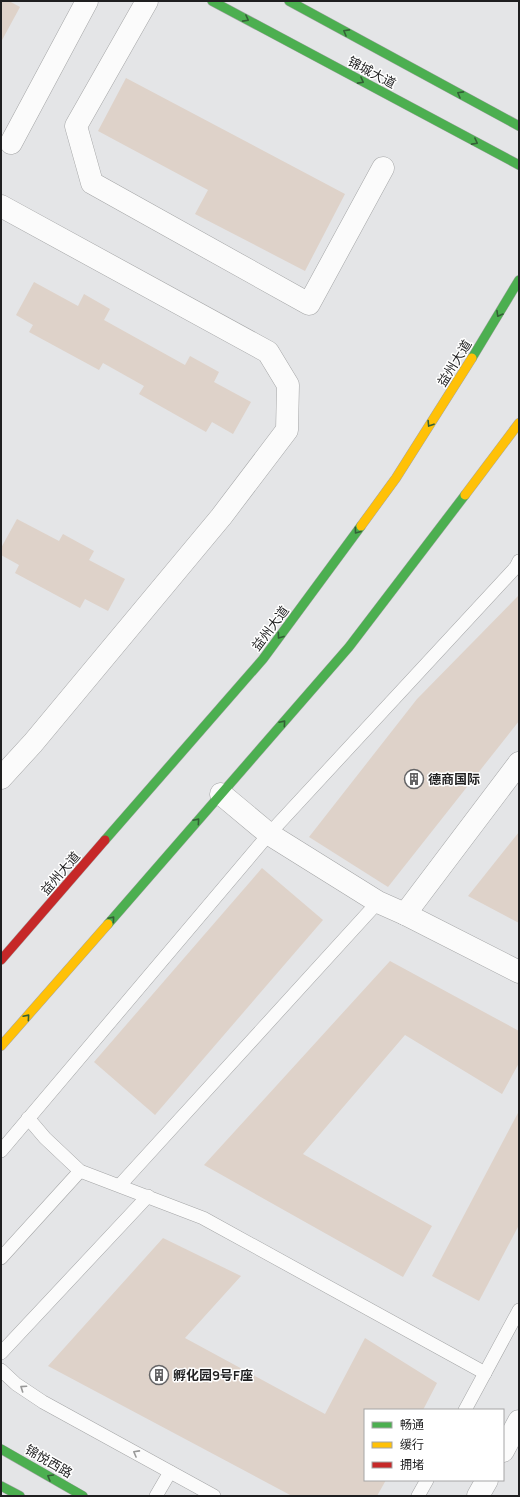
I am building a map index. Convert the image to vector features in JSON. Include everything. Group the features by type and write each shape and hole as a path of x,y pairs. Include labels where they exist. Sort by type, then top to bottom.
{"main road":[{"name":"锦城大道","path":"212,1 519,166"},
{"name":"锦城大道","path":"289,1 519,126"},
{"name":"益州大道","path":"1,960 263,659 396,478 492,327 519,280"},
{"path":"1,1046 349,647 519,423"},
{"name":"锦悦西路","path":"1,1449 83,1496"},
{"path":"1,1486 20,1496"}],"street":[{"path":"11,143 87,1"},
{"path":"147,1 76,126 92,183 309,304 383,168"},
{"path":"1,206 268,352 288,384 287,430 221,517 33,743 1,778"},
{"path":"405,914 519,763"},
{"path":"220,794 270,834 378,902 405,914 519,972"},
{"path":"504,1449 519,1421"},
{"path":"478,1496 486,1481"}],"lane":[{"path":"1,1151 270,834 510,573 519,561"},
{"path":"120,1185 378,902"},
{"path":"28,1118 45,1138 80,1171 203,1218 486,1373"},
{"path":"1,1258 80,1171"},
{"path":"1,1353 148,1196"},
{"path":"466,1409 519,1310"},
{"path":"1,1370 16,1384 42,1402 214,1496"},
{"path":"156,1496 170,1472"},
{"path":"418,1496 426,1481"}],"building":[{"path":"1,1 9,1 20,7 1,42"},
{"path":"126,78 345,194 305,271 195,214 208,190 98,131"},
{"path":"34,282 78,306 84,294 110,309 104,320 185,365 190,356 219,372 214,382 251,402 233,434 212,422 206,432 139,394 144,386 103,363 99,370 29,332 33,325 16,315"},
{"path":"17,519 59,541 63,534 94,551 89,560 125,579 108,611 85,599 80,608 15,573 19,565 1,555 1,548"},
{"name":"德商国际","path":"519,595 519,721 388,887 309,837 417,699"},
{"path":"519,832 519,923 468,896"},
{"path":"262,868 323,920 155,1115 94,1062"},
{"path":"390,961 519,1031 519,1063 502,1094 405,1035 303,1154 432,1226 403,1277 204,1165"},
{"path":"519,1111 519,1225 479,1301 432,1276"},
{"name":"孵化园9号F座","path":"163,1238 241,1276 185,1338 325,1414 365,1338 437,1383 424,1409 364,1409 364,1481 385,1481 377,1496 292,1496 48,1366"}],"traffic: fast":[{"path":"212,1 519,165"},
{"path":"289,1 519,126"},
{"path":"472,358 519,280"},
{"path":"108,924 349,647 465,495"},
{"path":"105,840 263,659 361,526"},
{"path":"1,1449 83,1496"},
{"path":"1,1486 20,1496"}],"traffic: slow":[{"path":"361,526 396,478 472,358"},
{"path":"465,495 519,423"},
{"path":"1,1046 108,924"}],"traffic: jam":[{"path":"1,960 105,840"}],"place":[{"name":"德商国际","path":"414,779"},
{"name":"孵化园9号F座","path":"159,1375"}]}
